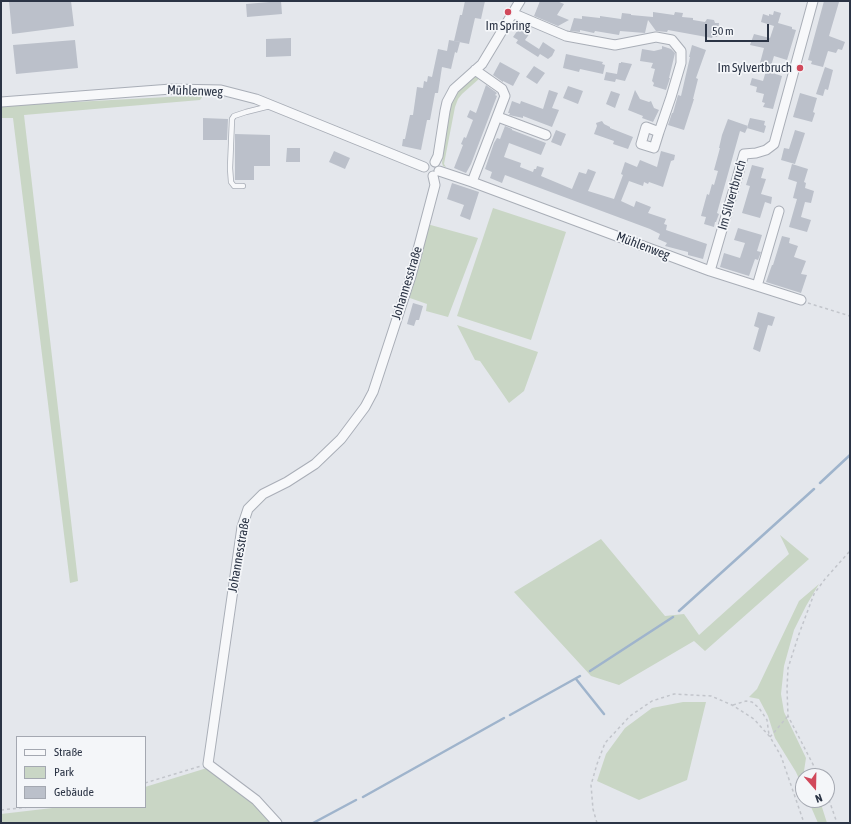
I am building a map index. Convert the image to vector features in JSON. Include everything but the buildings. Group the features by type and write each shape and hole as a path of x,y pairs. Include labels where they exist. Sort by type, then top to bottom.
{"street":[{"path":"435,162 438,156 447,102 454,89 482,64 520,1"},
{"name":"Im Silvertbruch","path":"710,271 744,154 766,150 774,144 813,1"},
{"path":"512,13 566,36 615,45 656,37 672,40 681,51 681,63 659,132"},
{"path":"472,182 505,98 504,91 502,89 475,70"},
{"name":"Mühlenweg","path":"1,102 171,89 221,90 256,99 272,105 424,167 426,174 436,174 472,182 710,271 801,300"},
{"path":"498,117 546,135"},
{"path":"424,167 429,162 435,162"},
{"path":"435,162 438,166 436,174"},
{"name":"Johannesstraße","path":"208,764 242,527 248,509 263,494 287,482 315,464 341,439 365,407 373,392 411,276 435,184 436,174"},
{"path":"757,286 779,211"},
{"path":"208,764 256,800 277,823"}],"lane":[{"path":"243,186 234,186 231,182 230,168 232,118 246,112 272,105"}],"path":[{"path":"801,300 850,316"},
{"path":"815,768 788,716 788,668 814,594 829,574 850,551"},
{"path":"597,823 593,809 592,785 597,764 605,743 630,716 652,701 674,694 711,696 732,705 754,719 770,737 781,756 804,823"},
{"path":"732,705 746,701 752,702 759,708 767,720 770,737"},
{"path":"770,737 788,716"},
{"path":"146,783 208,764"},
{"path":"1,810 20,808"},
{"path":"832,808 837,823"}],"green space":[{"path":"474,76 480,78 462,94 455,107 444,164 446,167 443,166 442,163 449,107 457,91"},
{"path":"204,95 200,100 24,115 78,581 70,583 13,118 1,118 1,106"},
{"path":"493,208 566,232 531,340 457,316"},
{"path":"427,224 478,238 448,317 426,311 427,304 407,297"},
{"path":"457,325 538,352 524,391 509,403 480,361 475,360"},
{"path":"780,535 809,559 705,651 694,641 619,685 591,676 514,592 601,539 665,616 684,614 699,635 789,554"},
{"path":"819,584 794,630 784,666 781,694 784,712 806,758 804,768 795,768 795,770 775,738 768,716 759,699 749,697 757,689 799,601"},
{"path":"683,702 706,702 687,780 639,800 597,781 606,754 625,728 652,708"},
{"path":"207,768 253,801 273,823 1,823 1,814 52,808 146,808 146,787"},
{"path":"811,808 822,808 827,823 818,823"}],"waterway":[{"path":"820,483 850,455"},
{"path":"679,611 814,489"},
{"path":"590,671 673,617"},
{"path":"510,715 580,676"},
{"path":"576,679 604,714"},
{"path":"363,797 504,718"},
{"path":"313,823 356,800"}],"place":[{"name":"Im Spring","path":"508,12"},
{"name":"Im Sylvertbruch","path":"800,68"}]}
